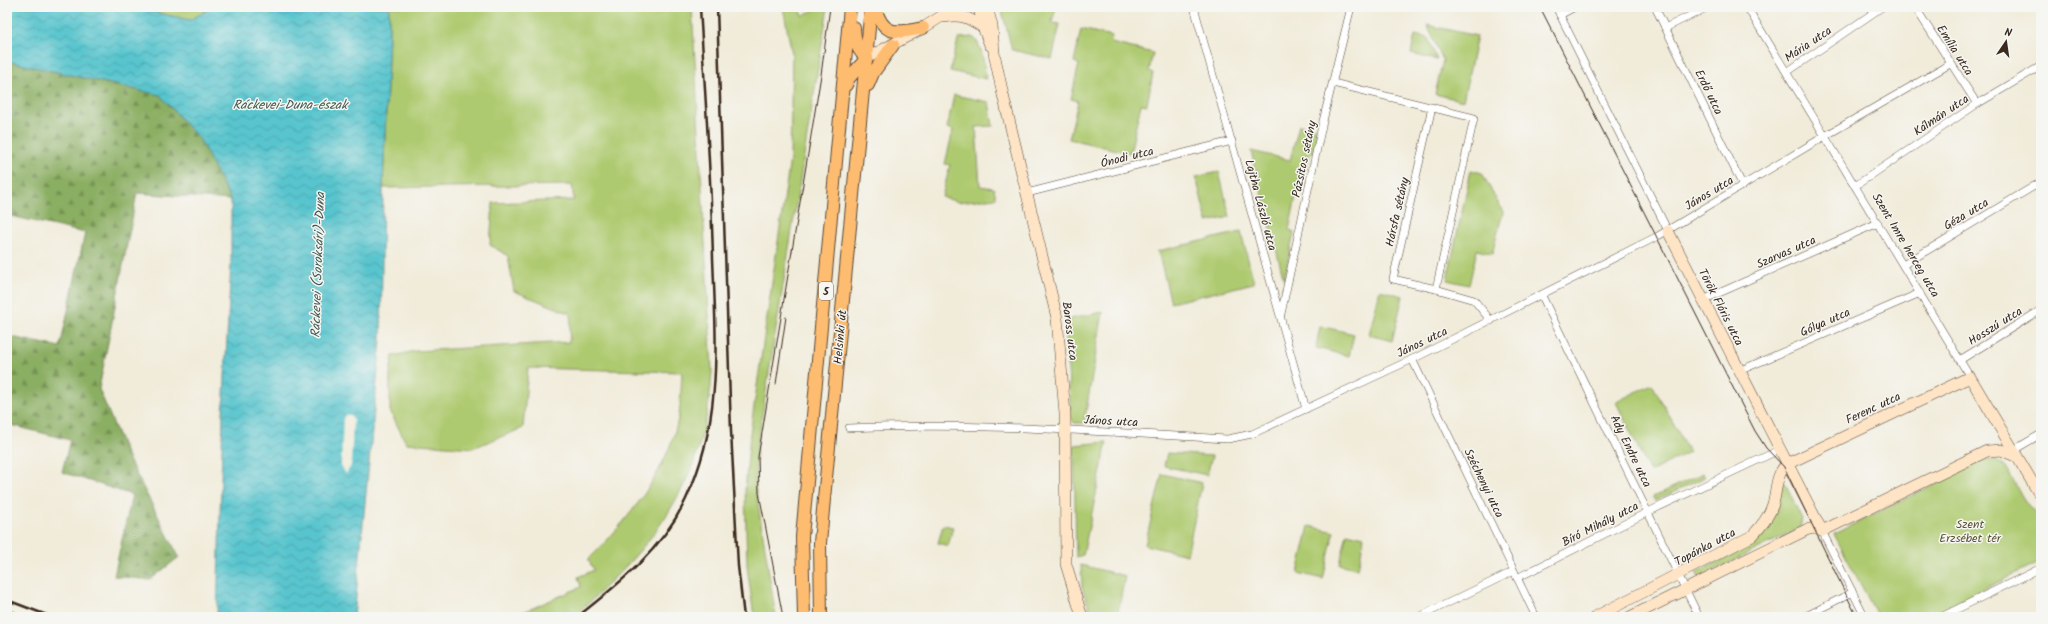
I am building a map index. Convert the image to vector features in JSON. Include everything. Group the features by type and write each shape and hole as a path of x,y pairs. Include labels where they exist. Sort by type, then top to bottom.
{"main road":[{"path":"844,89 849,78 867,58 860,54 856,46 851,7"},
{"name":"5","path":"844,89 851,7"},
{"name":"5","path":"867,58 871,7"},
{"path":"876,7 879,20 887,29 902,32 923,28"},
{"path":"862,99 873,73 893,45"},
{"name":"Helsinki út","path":"821,617 820,566 822,521 867,58"},
{"name":"Helsinki út","path":"804,617 802,537 844,89"},
{"path":"802,564 812,617"}],"street":[{"path":"867,58 923,28 956,7"},
{"name":"Baross utca","path":"979,7 983,28 994,53"},
{"name":"Baross utca","path":"987,7 992,26 994,53 1057,318 1065,429 1066,564 1082,617"},
{"name":"Lajtha László utca","path":"1194,7 1306,410"},
{"name":"Pázsitos sétány","path":"1280,317 1323,121 1351,7"},
{"name":"Török Flóris utca","path":"1556,7 1739,372 1865,617"},
{"path":"1560,15 1575,7"},
{"name":"Erdő utca","path":"1655,7 1743,186"},
{"path":"1665,28 1708,7"},
{"name":"Szent Imre herceg utca","path":"1747,7 1878,223 2001,429 2015,456 2041,497"},
{"name":"Mária utca","path":"1787,72 1882,7"},
{"name":"Emília utca","path":"1915,7 1976,104"},
{"path":"938,18 957,15 972,20 983,28"},
{"name":"János utca","path":"848,428 920,424 1065,429 1228,439 1252,434 1306,410 1542,296 1668,231 1825,136 1950,64"},
{"name":"Kálmán utca","path":"1855,186 1976,104 2041,66"},
{"path":"1332,83 1474,118 1436,289"},
{"name":"Hársfa sétány","path":"1432,107 1393,279 1474,300 1490,321"},
{"name":"Ónodi utca","path":"1027,192 1232,141"},
{"name":"Géza utca","path":"1903,265 2041,182"},
{"name":"Szarvas utca","path":"1703,300 1878,223"},
{"name":"Gólya utca","path":"1739,372 1920,293"},
{"name":"Ady Endre utca","path":"1542,296 1699,617"},
{"name":"Hosszú utca","path":"1960,360 2041,310"},
{"name":"Széchenyi utca","path":"1412,359 1536,617"},
{"name":"Ferenc utca","path":"1787,464 1970,377"},
{"path":"1630,617 1811,528 1822,531 1987,451 2000,440 2001,429"},
{"path":"1987,451 2001,450 2015,456 2019,447 2041,434"},
{"name":"Bíró Mihály utca","path":"1419,617 1516,574 1779,450"},
{"name":"Topánka utca","path":"1595,617 1679,575 1746,539 1763,526 1774,502 1780,472 1787,464"},
{"path":"1941,617 2041,568"},
{"path":"1804,617 1853,592"},
{"path":"7,614 13,617"}],"green space":[{"path":"132,7 213,7 190,20"},
{"path":"389,7 692,7 712,371 709,404 702,434 693,462 682,489 667,515 629,563 588,604 572,615 566,617 456,617 521,613 581,587 578,577 594,570 588,560 631,512 656,475 666,456 674,436 679,415 682,372 528,368 523,428 473,448 406,443 390,411 390,373 393,356 415,351 569,342 571,314 514,291 508,256 490,245 493,203 574,200 572,185 383,188"},
{"path":"783,7 800,7 802,16 819,7 828,7 757,447 755,485 776,617 754,617 747,566 745,490 750,434 790,159 792,54"},
{"path":"1001,7 1056,7 1052,23 1060,24 1052,59 1012,50"},
{"path":"1427,25 1477,36 1463,101 1435,94 1443,60"},
{"path":"1081,29 1112,36 1111,43 1153,53 1149,71 1153,73 1147,105 1141,104 1130,153 1069,139 1078,101 1071,99 1079,64 1074,62"},
{"path":"1415,35 1428,38 1437,60 1411,54"},
{"path":"973,37 981,50 986,79 950,71 958,40 960,38"},
{"path":"7,61 160,95 200,140 231,200 137,193 99,389 127,456 179,557 150,580 114,576 132,495 62,472 70,440 7,424 7,336 60,347 85,233 11,216 7,232"},
{"path":"954,95 989,102 993,126 976,127 980,186 994,188 996,198 958,202 942,197 950,165 945,164 953,130 947,128"},
{"path":"1299,125 1318,129 1313,153 1310,153 1306,169 1302,168 1289,230 1294,232 1284,280 1251,151 1290,160"},
{"path":"1471,170 1482,173 1503,212 1492,254 1477,250 1469,285 1447,280"},
{"path":"1219,172 1230,217 1207,222 1196,177"},
{"path":"1241,232 1254,283 1171,303 1158,251"},
{"path":"1380,290 1403,296 1392,341 1369,335"},
{"path":"1103,312 1084,423 1074,423 1071,418 1065,320"},
{"path":"1320,326 1354,334 1349,356 1316,348"},
{"path":"1652,384 1689,452 1650,472 1616,402"},
{"path":"1107,442 1083,555 1076,557 1074,445"},
{"path":"1167,453 1212,456 1207,475 1164,466"},
{"name":"Szent Erzsébet tér","path":"1995,459 2013,479 2027,504 2041,517 2041,561 1928,617 1878,617 1834,534 1983,460"},
{"path":"1703,473 1705,477 1655,501 1653,497"},
{"path":"1162,474 1202,483 1187,555 1145,545"},
{"path":"1782,483 1785,483 1802,519 1800,528 1699,578 1696,572 1743,550 1765,531 1772,519 1778,503"},
{"path":"943,525 953,527 948,546 938,543"},
{"path":"1309,526 1334,532 1323,579 1298,573"},
{"path":"1347,533 1364,537 1358,569 1340,564"},
{"path":"1081,565 1125,576 1117,617 1092,617 1082,587"}],"water":[{"name":"Ráckevei-Duna-észak","path":"7,7 132,7 190,20 213,7 389,7 383,188 381,339 354,617 217,617 223,414 231,262 231,200 200,140 160,95 7,61"}],"pier":[{"path":"345,415 351,415 353,419 351,466 346,474 341,465 343,419"}],"tram line":[{"path":"783,617 759,493 758,457 821,75 830,7"},
{"path":"1540,7 1755,431 1766,448 1784,467 1857,617"},
{"path":"776,384 786,317"}],"railway":[{"path":"577,617 609,592 639,564 665,534 686,499 698,470 712,411 716,351 712,227 700,7"},
{"path":"717,7 731,431 738,566 744,617"},
{"path":"7,600 52,617"}],"water label":[{"name":"Ráckevei (Soroksári)-Duna","path":"317,265"}]}
